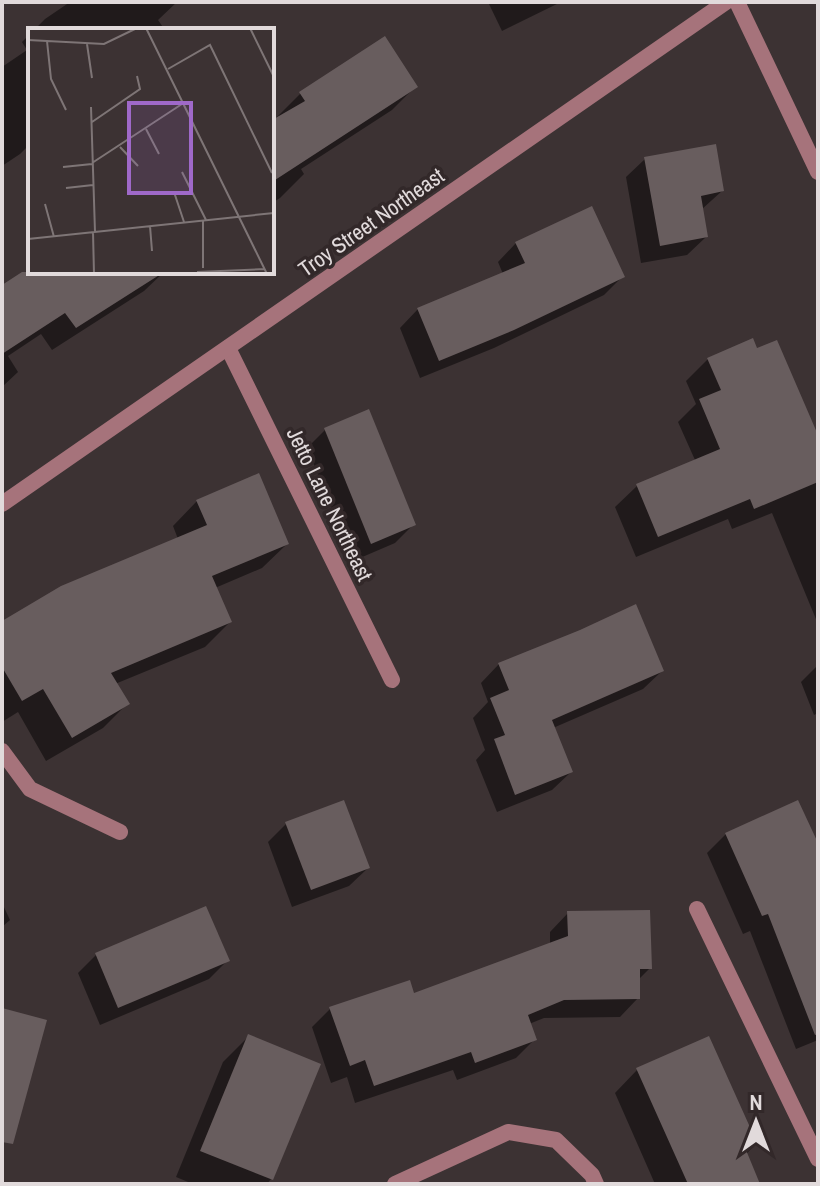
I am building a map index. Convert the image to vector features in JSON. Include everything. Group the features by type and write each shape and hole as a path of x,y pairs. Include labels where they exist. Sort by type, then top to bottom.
{"street":[{"name":"Troy Street Northeast","path":"2,504 726,2"},
{"path":"737,2 818,172"},
{"name":"Jetto Lane Northeast","path":"228,348 392,680"},
{"path":"2,751 30,789 120,832"},
{"path":"697,909 818,1159"},
{"path":"395,1184 508,1132 556,1140 592,1175 596,1184"}],"building":[{"path":"385,36 418,87 274,181 274,119 305,101 299,92"},
{"path":"716,144 724,191 701,196 708,237 660,246 644,157"},
{"path":"592,206 625,277 514,330 439,361 417,308 525,263 515,242"},
{"path":"22,272 161,274 76,328 65,313 2,354 2,285"},
{"path":"753,338 757,348 777,340 818,435 818,482 754,509 750,499 658,537 636,484 720,449 699,399 721,390 707,358"},
{"path":"369,409 416,525 371,544 324,428"},
{"path":"259,473 289,544 212,576 232,622 111,673 130,704 72,738 43,689 22,701 2,667 2,621 61,586 207,525 196,500"},
{"path":"636,604 664,671 552,720 573,772 515,795 494,739 505,735 490,698 509,690 498,663"},
{"path":"344,800 370,868 311,890 285,822"},
{"path":"798,800 818,843 818,1034 815,1035 768,914 762,916 725,833"},
{"path":"206,906 230,961 118,1008 95,953"},
{"path":"650,910 652,969 640,969 640,999 564,1000 528,1015 537,1040 475,1063 471,1052 374,1086 365,1060 350,1066 329,1007 410,980 414,993 568,936 567,911"},
{"path":"2,1008 47,1020 13,1144 2,1142"},
{"path":"248,1034 321,1064 273,1180 200,1151"},
{"path":"709,1036 758,1145 746,1150 760,1184 688,1184 636,1068"}]}
